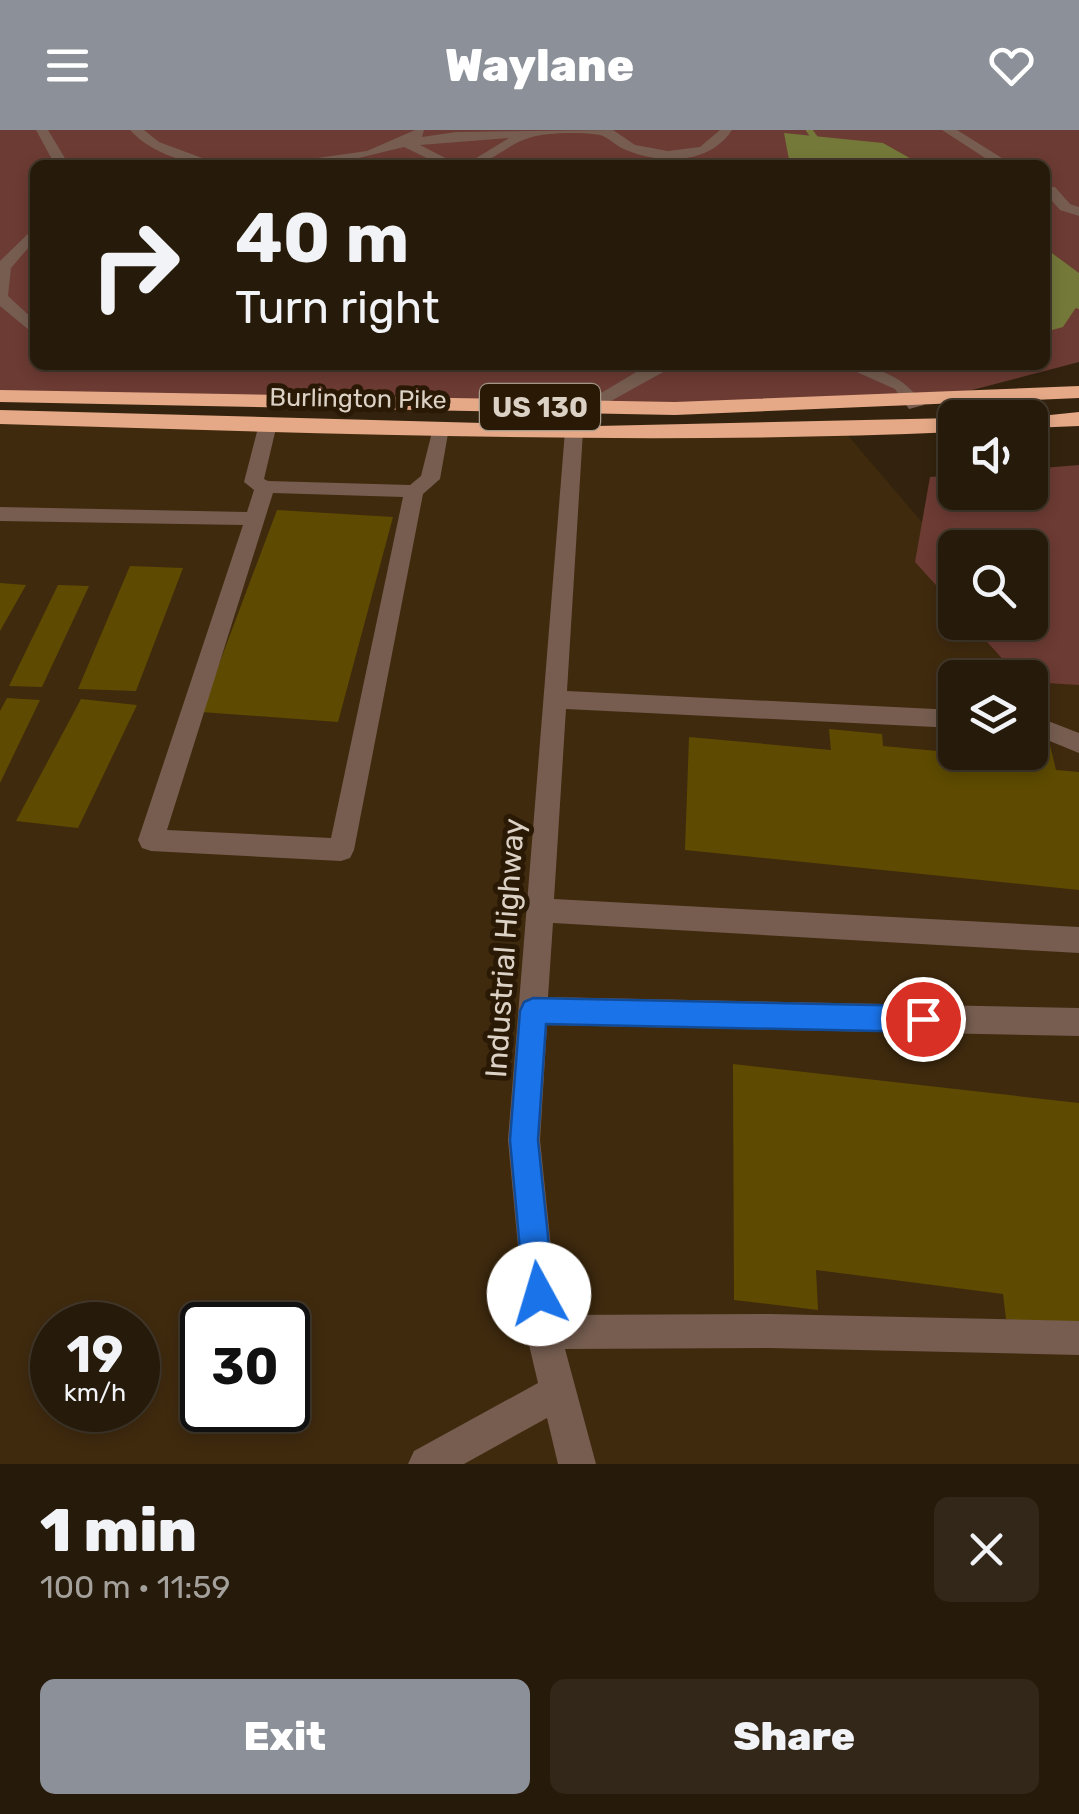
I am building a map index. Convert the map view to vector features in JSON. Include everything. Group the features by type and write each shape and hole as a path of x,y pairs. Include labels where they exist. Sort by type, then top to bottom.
{"highway":[{"name":"Burlington Pike","path":"0,418 440,428 915,405 1079,392"},
{"name":"Burlington Pike","path":"0,396 845,432 938,427"},
{"path":"1048,420 1079,418"}],"street":[{"path":"42,130 59,160"},
{"path":"136,130 154,144 200,160"},
{"path":"404,143 423,130"},
{"path":"321,160 404,143 527,131 607,131 635,157 677,154 707,148 724,138 726,130"},
{"path":"948,130 998,160"},
{"path":"480,160 527,131"},
{"path":"404,143 441,160"},
{"path":"707,148 715,160"},
{"path":"1050,190 1079,200"},
{"path":"1050,192 1066,207 1079,212"},
{"path":"30,237 3,267 0,297 30,325"},
{"path":"580,419 646,370"},
{"path":"863,370 901,385 915,405"},
{"name":"Industrial Highway","path":"577,1464 542,1332 524,1140 555,699 580,419"},
{"path":"268,424 254,482 264,487 414,490 430,478 440,428"},
{"path":"264,487 151,840 341,850 414,490"},
{"path":"0,514 254,519"},
{"path":"555,699 938,718"},
{"path":"1048,731 1079,744"},
{"path":"540,910 1079,940"},
{"path":"533,1011 1079,1022"},
{"path":"542,1332 770,1331 1079,1338"},
{"path":"427,1464 558,1392"}],"shaded area":[{"path":"0,130 1079,130 1079,362 1050,370 1050,160 30,160 30,370 1048,370 915,405 815,408 0,396"},
{"path":"784,133 883,143 913,160 789,160"},
{"path":"1050,252 1079,273 1079,303 1063,327 1050,331"},
{"path":"0,417 845,432 938,541 938,640 1023,640 1040,660 938,660 938,770 1048,770 1048,669 1060,683 1079,685 1079,1464 0,1464"},
{"path":"1079,465 1079,685 1048,683 1048,660 1004,660 985,640 1048,640 1048,530 938,530 938,587 915,562 930,477 938,476 938,510 1048,510 1048,468"}],"building":[{"path":"277,510 393,517 338,722 201,712"},
{"path":"130,566 183,568 136,691 78,689"},
{"path":"0,583 26,585 0,631"},
{"path":"58,585 89,586 42,687 9,686"},
{"path":"7,698 40,700 0,783 0,711"},
{"path":"81,699 137,705 78,828 16,821"},
{"path":"829,729 882,734 883,746 938,751 938,770 1048,770 1049,741 1056,770 1079,772 1079,890 685,850 689,737 831,750"},
{"path":"733,1064 1079,1103 1079,1328 1006,1319 1003,1294 816,1270 818,1310 734,1300"}],"waterway":[{"path":"809,130 831,160"},
{"path":"1050,295 1079,306"}],"route":[{"path":"539,1294 524,1140 533,1011 923,1019"}]}
